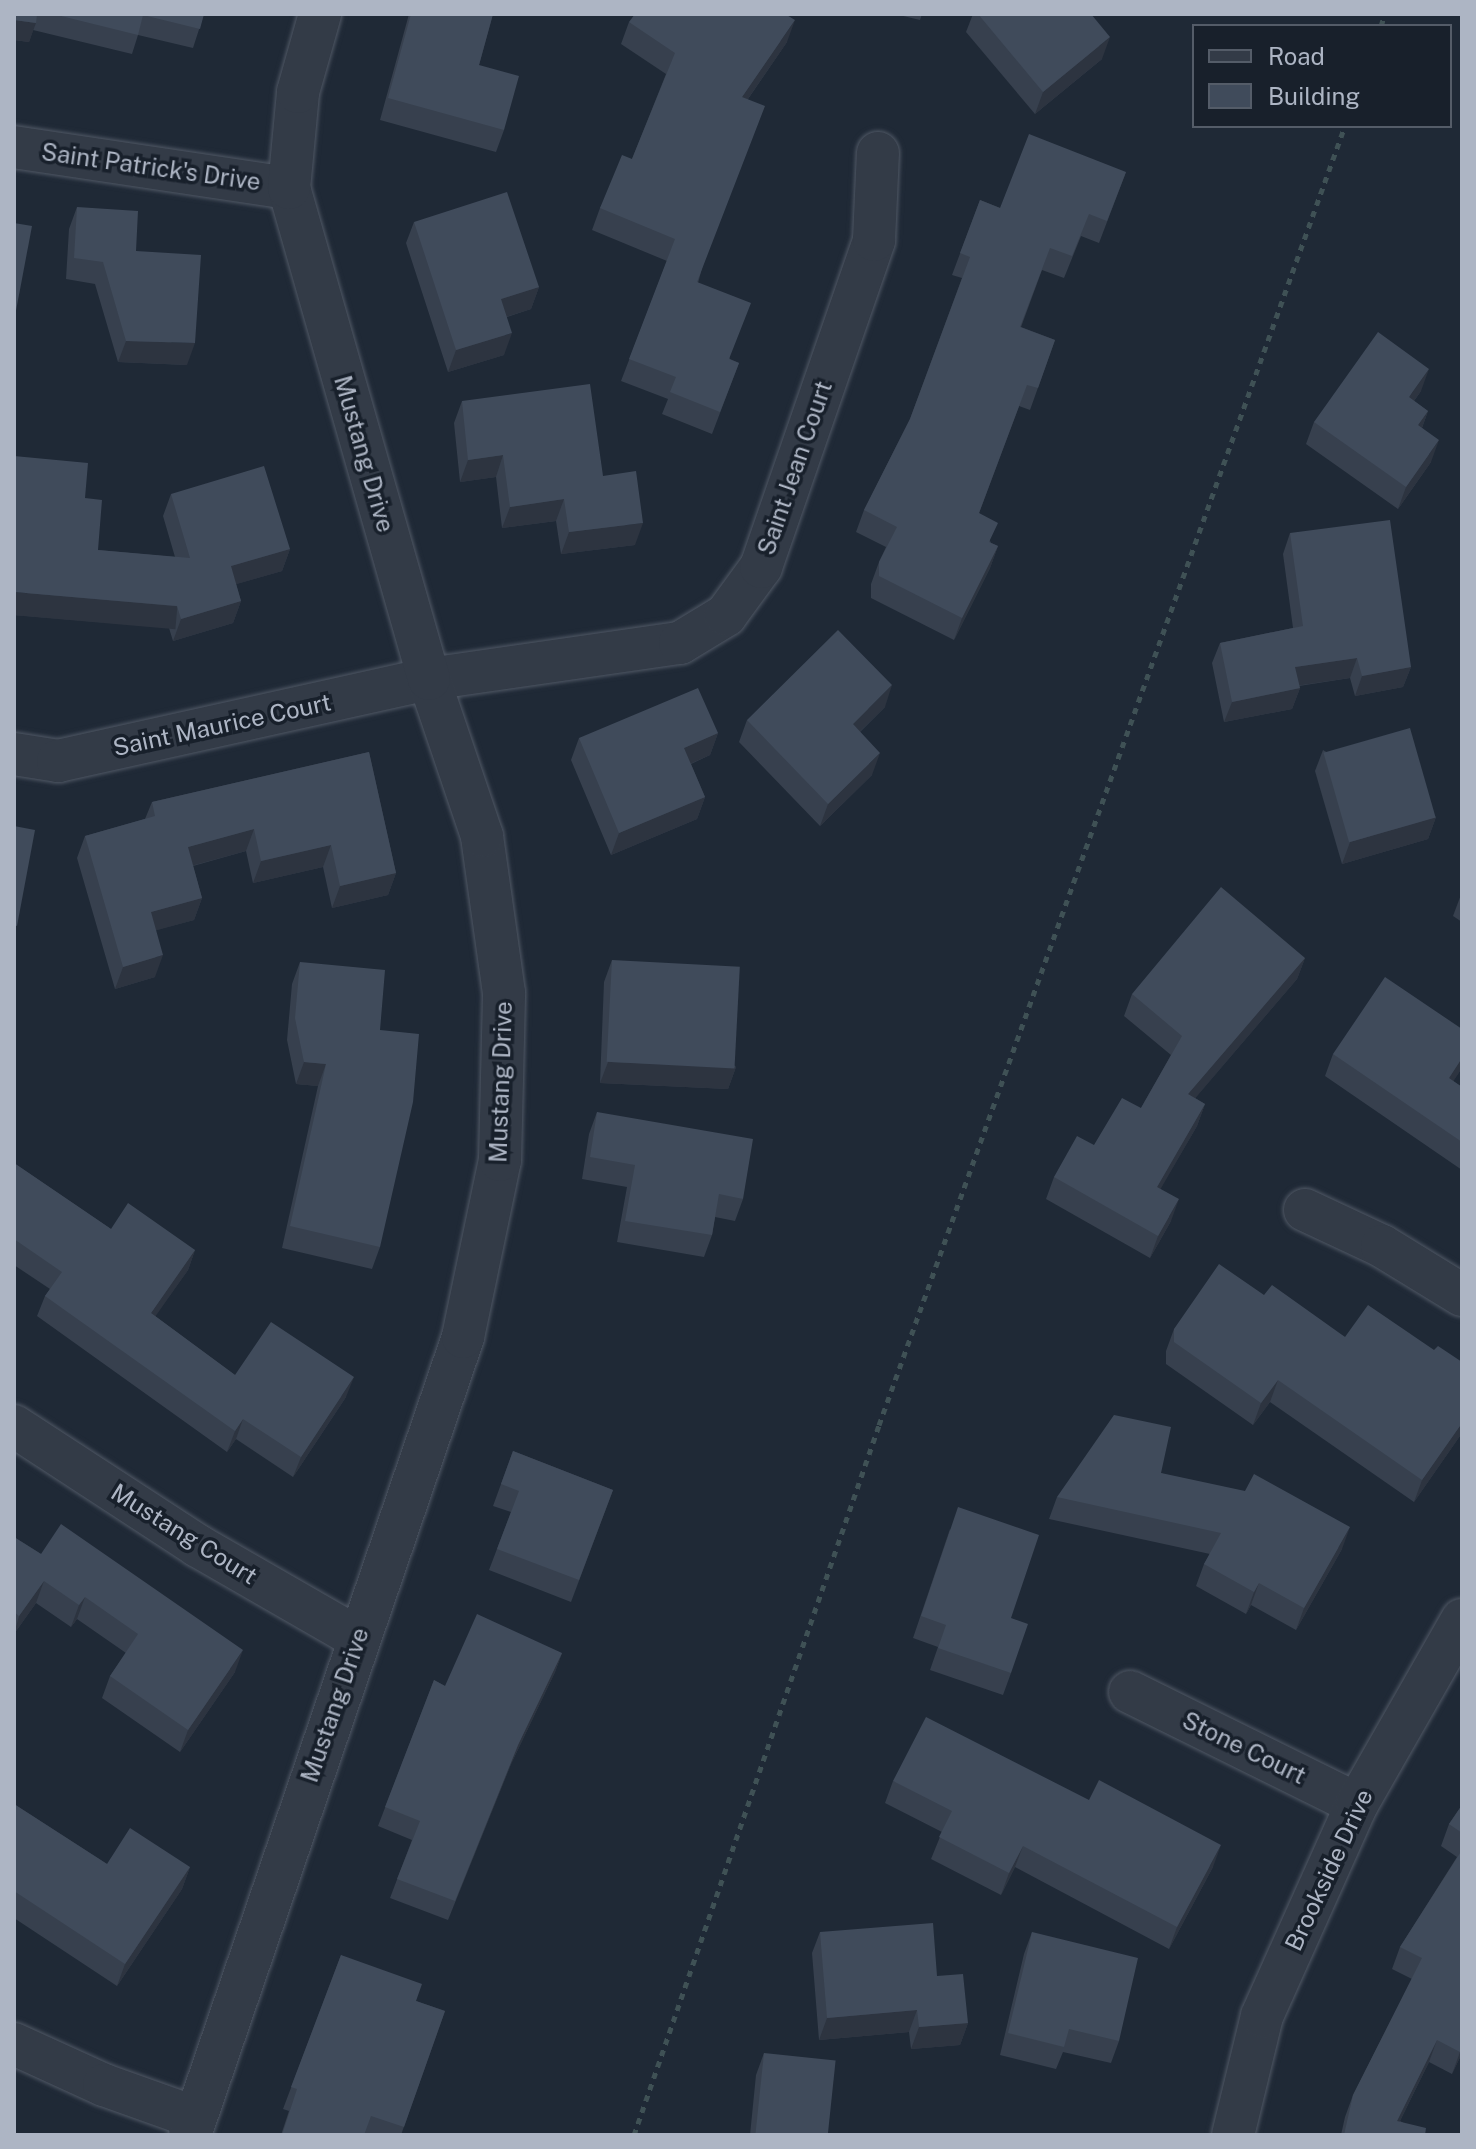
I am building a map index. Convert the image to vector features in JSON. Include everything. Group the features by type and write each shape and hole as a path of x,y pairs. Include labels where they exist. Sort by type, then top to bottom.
{"street":[{"name":"Mustang Drive","path":"192,2126 463,1337 500,1160 504,993 482,836 429,679 289,188 298,92 320,14"},
{"name":"Saint Patrick's Drive","path":"14,147 289,188"},
{"name":"Saint Jean Court","path":"429,679 680,643 726,615 761,567 874,240 878,153"},
{"name":"Saint Maurice Court","path":"14,754 58,761 429,679"},
{"path":"1305,1210 1382,1246 1462,1295"},
{"name":"Mustang Court","path":"14,1426 198,1546 358,1638"},
{"name":"Brookside Drive","path":"1233,2135 1262,2016 1357,1804 1462,1620"},
{"name":"Stone Court","path":"1130,1692 1357,1804"},
{"path":"14,2044 192,2126"}],"path":[{"path":"634,2135 879,1425 1344,128"}],"building":[{"path":"14,14 37,14 36,23 14,20"},
{"path":"53,14 204,14 200,29 143,15 138,35"},
{"path":"411,14 493,14 479,65 519,76 504,130 388,98"},
{"path":"635,14 785,14 795,20 742,97 765,106 697,282 751,303 729,359 739,363 720,412 670,392 676,377 629,359 675,239 600,208 622,155 632,159 675,53 629,22"},
{"path":"978,14 1091,14 1110,37 1043,92"},
{"path":"1029,134 1126,172 1107,221 1089,214 1072,256 1050,248 1020,327 1055,340 1038,388 1027,385 979,513 998,523 989,542 998,546 962,618 879,576 879,562 897,527 864,510 910,419 970,257 960,253 980,200 1000,208"},
{"path":"507,192 539,287 501,299 512,333 456,350 414,222"},
{"path":"77,207 138,211 136,251 201,255 195,343 126,341 103,262 74,258"},
{"path":"14,223 32,226 15,316 14,316"},
{"path":"1378,332 1429,369 1409,397 1428,411 1418,425 1439,440 1406,487 1314,422"},
{"path":"590,384 603,476 636,471 643,523 569,532 564,499 510,507 503,455 468,460 462,401"},
{"path":"14,456 88,463 85,498 102,500 98,550 190,558 171,494 264,466 290,549 231,566 241,601 181,619 177,606 14,592"},
{"path":"1390,520 1411,667 1362,676 1357,658 1295,667 1300,688 1232,702 1220,643 1303,626 1290,533"},
{"path":"838,630 892,685 853,724 880,753 828,804 747,720"},
{"path":"698,688 718,733 684,748 705,797 619,833 579,738"},
{"path":"1410,728 1436,817 1349,842 1323,753"},
{"path":"369,752 396,873 340,886 331,845 261,861 254,829 188,847 202,898 151,912 163,955 123,967 85,836 155,816 152,802"},
{"path":"14,826 35,830 17,926 14,925"},
{"path":"1221,887 1305,958 1188,1094 1205,1104 1157,1187 1179,1199 1158,1236 1054,1177 1077,1136 1094,1145 1122,1098 1141,1108 1182,1036 1132,994"},
{"path":"612,960 740,967 734,1069 607,1062"},
{"path":"300,962 385,970 380,1030 419,1034 413,1102 380,1247 290,1226 326,1064 304,1062 295,1018"},
{"path":"1385,977 1462,1029 1462,1058 1449,1078 1462,1087 1462,1142 1333,1054"},
{"path":"597,1112 753,1139 743,1199 719,1194 712,1235 625,1221 635,1165 590,1157"},
{"path":"14,1163 111,1229 128,1203 195,1250 151,1313 235,1375 271,1322 354,1377 301,1457 243,1419 235,1431 45,1296 62,1272 14,1239"},
{"path":"1219,1264 1264,1295 1272,1285 1345,1337 1368,1305 1434,1350 1438,1346 1462,1362 1462,1423 1422,1480 1278,1380 1261,1403 1174,1342 1174,1329"},
{"path":"1114,1415 1171,1427 1161,1473 1245,1491 1254,1474 1350,1527 1304,1608 1259,1583 1254,1592 1204,1564 1221,1533 1057,1497"},
{"path":"513,1451 613,1490 579,1580 497,1549 519,1491 501,1484"},
{"path":"958,1507 1039,1535 1011,1618 1028,1624 1011,1673 938,1648 946,1625 921,1616"},
{"path":"61,1524 243,1650 188,1730 110,1676 138,1634 85,1597 79,1605 44,1581 19,1616 14,1612 14,1537 41,1554"},
{"path":"477,1614 562,1653 518,1745 455,1901 397,1879 420,1821 385,1807 434,1680 445,1686"},
{"path":"926,1717 1089,1800 1099,1780 1221,1845 1177,1927 1023,1846 1009,1873 939,1837 952,1811 893,1781"},
{"path":"14,1804 107,1864 130,1828 190,1867 125,1964 14,1891"},
{"path":"1462,1805 1462,1833 1449,1824"},
{"path":"1462,1850 1460,2052 1437,2040 1397,2121 1426,2128 1425,2135 1344,2135 1353,2095 1422,1958 1400,1947"},
{"path":"933,1923 937,1976 963,1974 968,2023 919,2027 917,2010 827,2018 820,1932"},
{"path":"1032,1932 1138,1958 1119,2041 1069,2029 1064,2047 1008,2033"},
{"path":"341,1955 422,1984 416,2001 445,2011 404,2127 371,2116 364,2135 282,2135 297,2089 291,2087"},
{"path":"764,2053 836,2061 828,2135 755,2135"}]}
